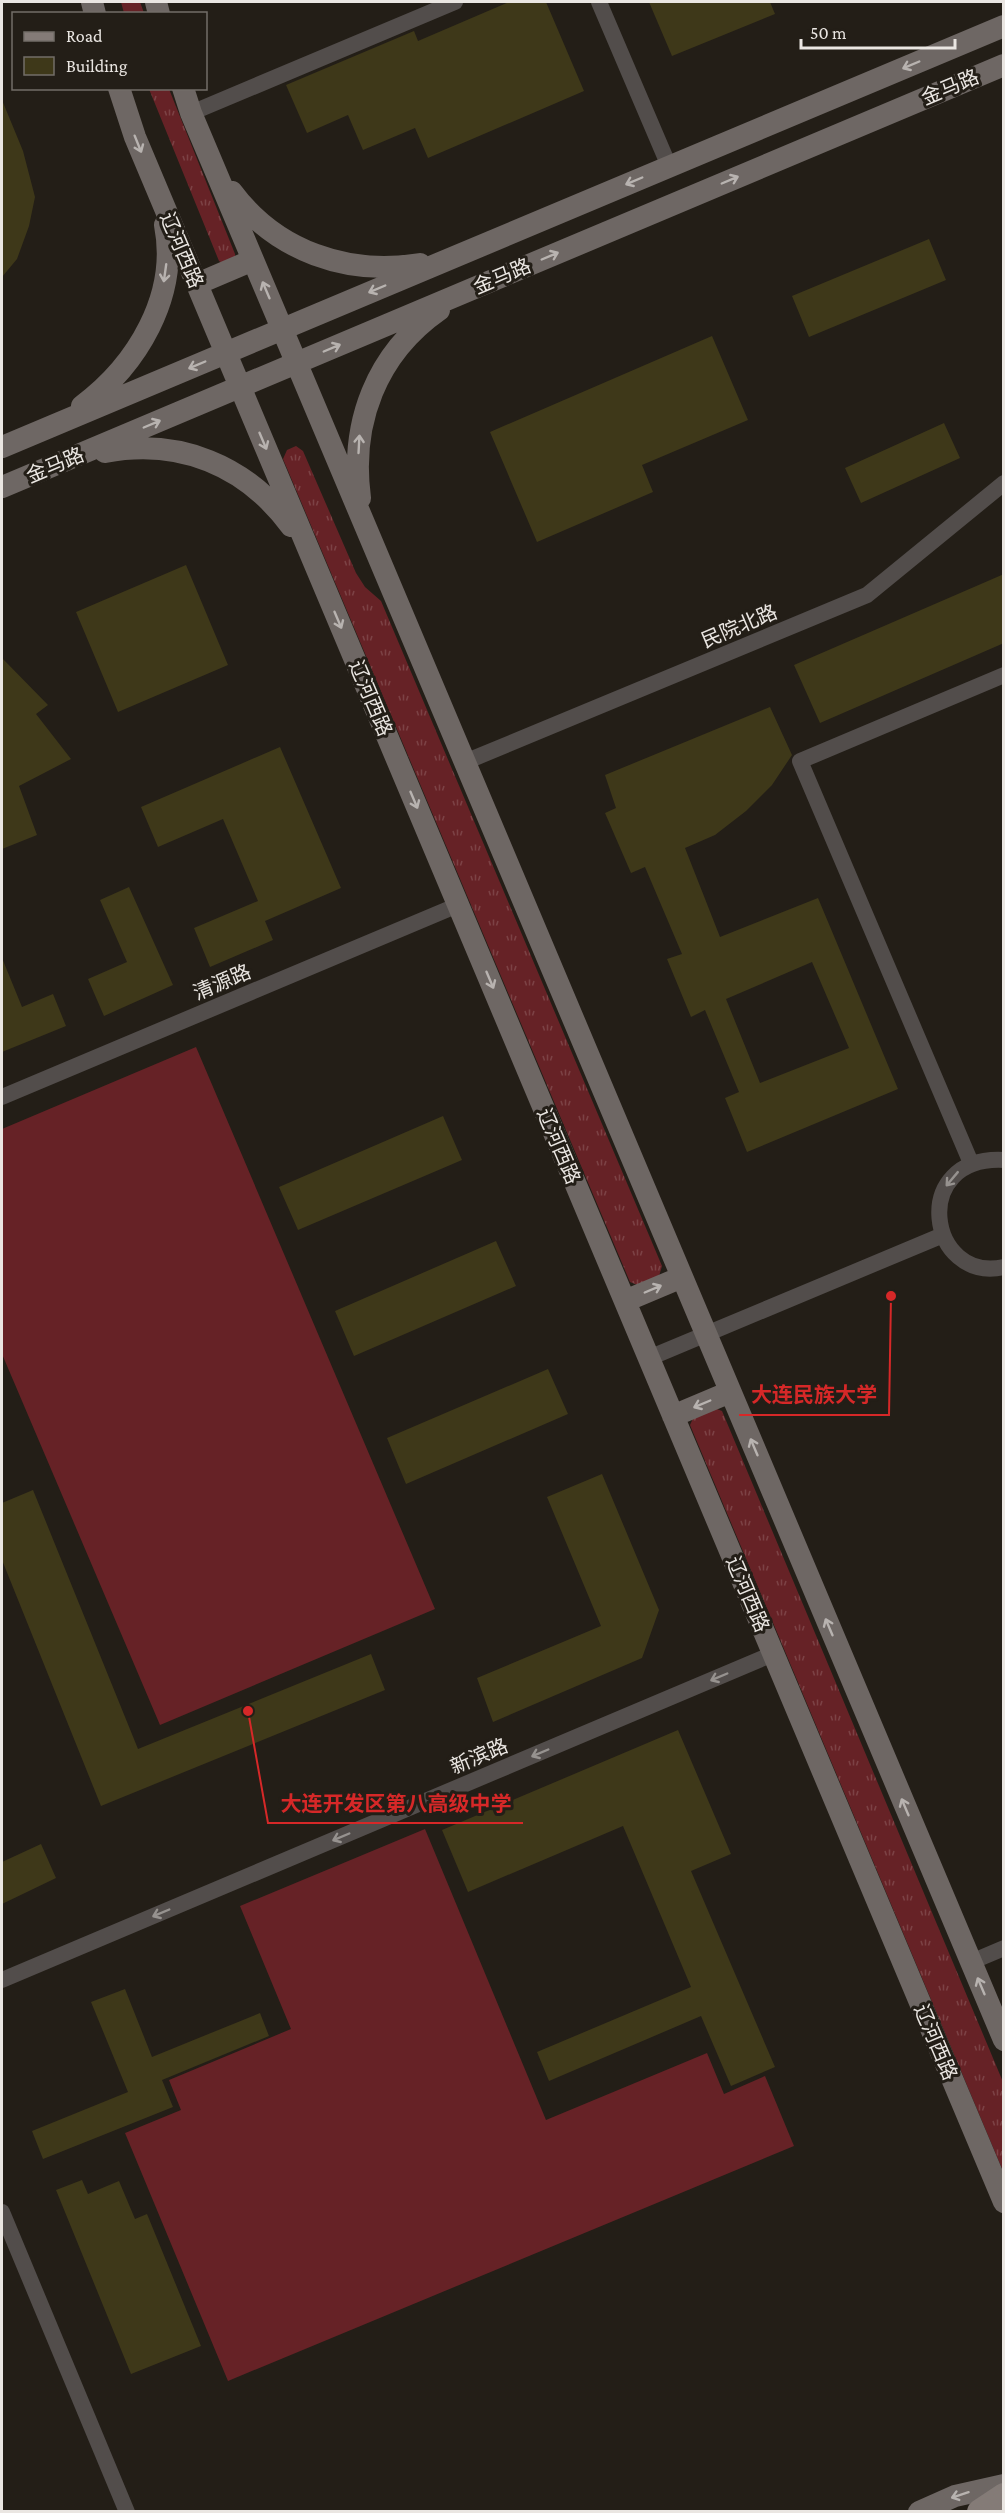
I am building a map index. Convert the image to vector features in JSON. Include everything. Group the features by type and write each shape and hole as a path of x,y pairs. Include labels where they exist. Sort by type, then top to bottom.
{"main road":[{"name":"金马路","path":"2,447 1004,26"},
{"name":"金马路","path":"2,487 1004,65"},
{"name":"辽河西路","path":"120,90 135,137 159,195 1004,2202"},
{"path":"184,90 191,113 1004,2040"},
{"path":"215,169 252,216 276,236 313,255 352,266 401,267 451,258"},
{"path":"57,424 101,392 133,356 154,318 166,275 168,239 159,195"},
{"path":"197,284 253,260"},
{"path":"364,523 358,479 360,432 370,391 392,355 423,321 467,291"},
{"path":"71,458 133,448 172,449 213,460 254,485 282,513 308,549"},
{"path":"625,1301 682,1277"},
{"path":"673,1416 730,1392"},
{"path":"919,2511 955,2496 1004,2485"},
{"path":"980,2511 1004,2496"},
{"path":"986,2511 1004,2504"}],"street":[{"path":"191,113 455,2"},
{"path":"599,2 669,166"},
{"name":"民院北路","path":"465,762 867,595 1004,483"},
{"path":"971,1163 800,761 1004,675"},
{"name":"清源路","path":"2,1097 458,905"},
{"path":"1004,1160 988,1159 971,1163 955,1173 944,1189 939,1207 943,1235 947,1244 960,1258 977,1266 996,1269 1004,1267"},
{"path":"649,1358 943,1235"},
{"name":"新滨路","path":"2,1980 773,1654"},
{"path":"970,1962 1004,1948"},
{"path":"2,2212 127,2511"}],"green space":[{"path":"121,2 140,2 144,12 124,12"},
{"path":"149,90 169,90 235,254 235,261 225,265 219,261"},
{"path":"296,446 303,451 356,573 365,587 381,601 662,1266 657,1283 645,1288 630,1282 283,459 287,450"},
{"path":"196,1047 435,1609 160,1725 2,1354 2,1129"},
{"path":"709,1406 722,1411 1003,2082 1003,2171 690,1425 696,1412"},
{"path":"425,1829 546,2120 707,2053 724,2094 765,2076 794,2146 228,2381 125,2133 181,2110 169,2080 291,2029 240,1906"}],"building":[{"path":"509,2 546,2 584,91 428,158 415,128 363,150 348,115 307,133 286,85 414,31 418,41"},
{"path":"649,2 770,2 775,14 672,56"},
{"path":"2,100 23,151 35,197 29,226 17,259 2,277"},
{"path":"929,239 946,280 809,337 792,296"},
{"path":"712,336 748,420 642,465 653,492 537,542 490,432"},
{"path":"944,423 960,458 861,503 845,468"},
{"path":"186,565 228,665 118,712 76,612"},
{"path":"1004,574 1004,643 820,723 794,665"},
{"path":"2,658 48,705 36,714 71,759 19,786 37,835 2,849"},
{"path":"770,707 792,755 772,785 746,811 715,835 685,848 720,937 818,898 898,1089 747,1152 725,1098 739,1092 705,1010 691,1017 667,959 682,954 645,867 631,873 605,813 616,808 605,775","holes":["812,962 849,1048 760,1083 726,999"]},
{"path":"280,747 341,888 265,921 273,940 210,967 194,928 258,901 223,819 158,847 141,807"},
{"path":"129,887 173,985 104,1016 88,979 127,962 100,900"},
{"path":"2,958 22,1007 53,994 66,1026 2,1052"},
{"path":"443,1116 462,1160 298,1230 279,1187"},
{"path":"496,1241 516,1286 354,1356 335,1311"},
{"path":"548,1369 568,1414 406,1484 387,1438"},
{"path":"602,1474 659,1610 642,1658 493,1722 477,1678 601,1626 547,1497"},
{"path":"33,1490 138,1749 371,1654 385,1690 101,1806 2,1560 2,1503"},
{"path":"678,1730 731,1854 691,1871 775,2067 731,2086 701,2016 549,2081 537,2052 691,1987 623,1826 468,1892 442,1830"},
{"path":"41,1844 56,1878 2,1904 2,1862"},
{"path":"125,1989 152,2057 260,2013 269,2036 162,2080 173,2107 43,2159 32,2131 128,2092 91,2002"},
{"path":"82,2180 88,2194 119,2181 135,2219 147,2214 201,2346 131,2374 56,2190"}],"place":[{"name":"大连民族大学","path":"891,1296"},
{"name":"大连开发区第八高级中学","path":"248,1711"}]}
